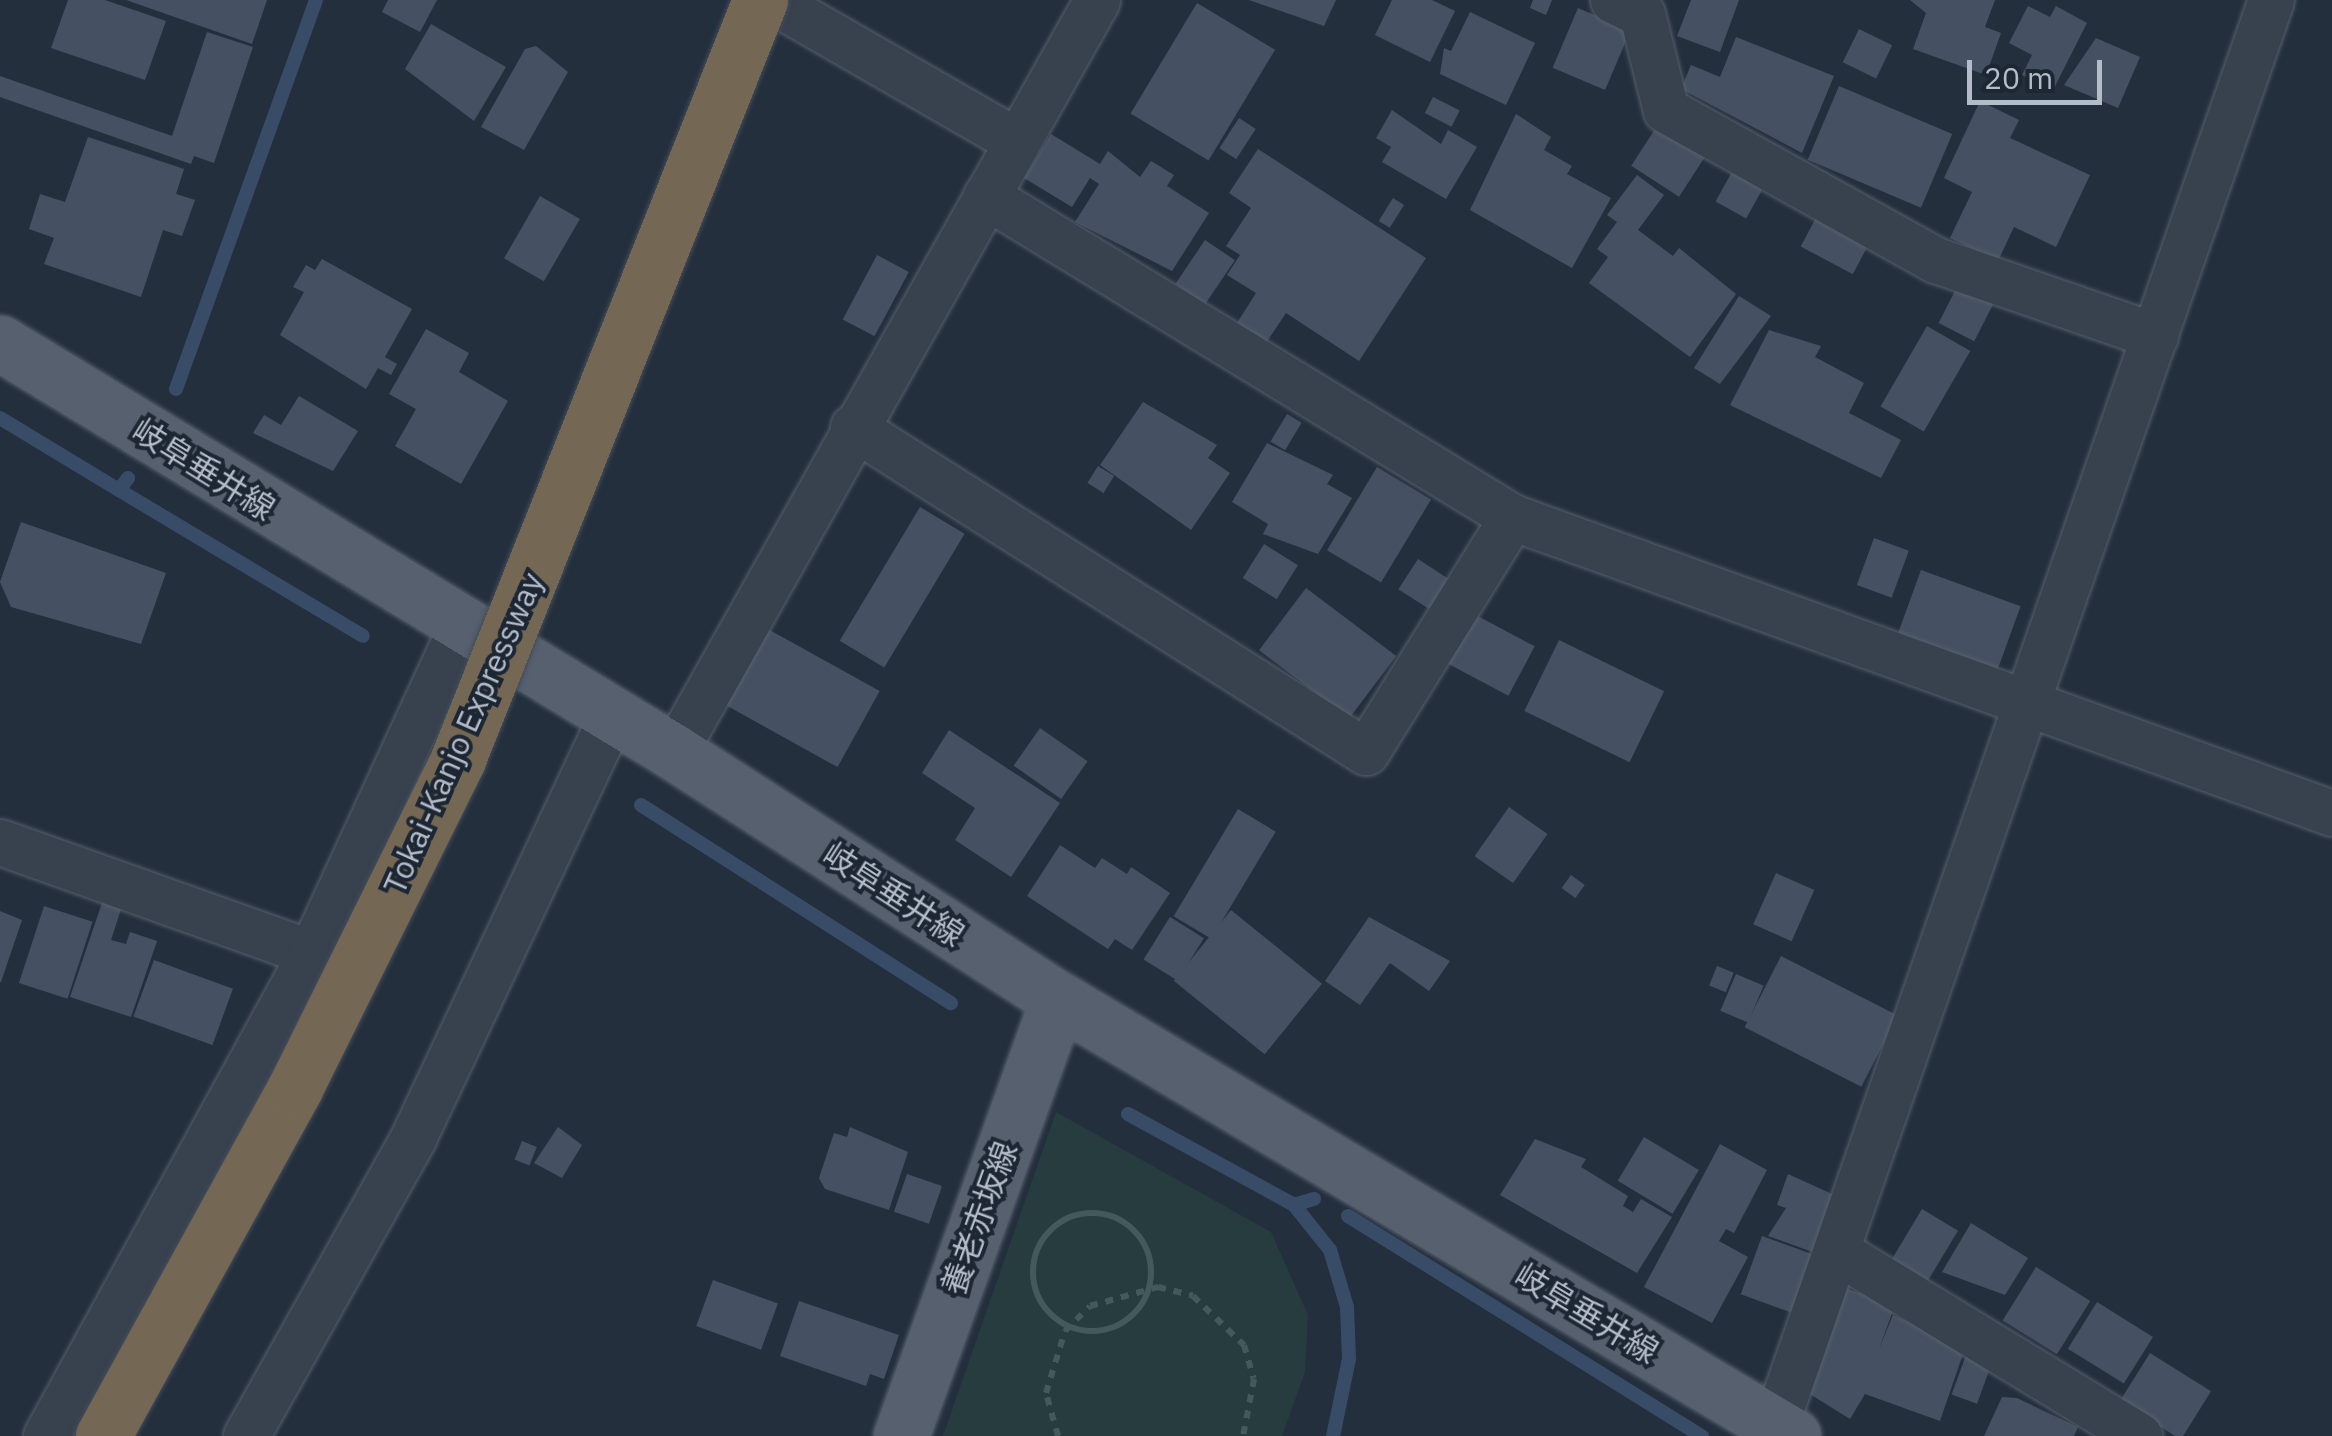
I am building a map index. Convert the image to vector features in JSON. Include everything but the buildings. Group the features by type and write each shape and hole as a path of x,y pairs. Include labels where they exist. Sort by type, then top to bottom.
{"highway":[{"name":"Tokai-Kanjo Expressway","path":"103,1436 295,1088 458,759 760,0"}],"main road":[{"name":"岐阜垂井線","path":"0,343 460,627 674,752 1058,999 1784,1430"},
{"name":"養老赤坂線","path":"901,1436 1058,999"}],"street":[{"path":"771,0 1016,141"},
{"path":"674,752 853,427 1097,0"},
{"path":"1613,0 1642,14 1666,110 1936,260 2155,336"},
{"path":"1784,1430 1838,1252 2271,0"},
{"path":"986,196 1512,517 2026,708 2332,812"},
{"path":"853,427 1366,752 1512,517"},
{"path":"46,1436 311,953 460,627"},
{"path":"246,1436 413,1138 612,715"},
{"path":"0,842 311,953"},
{"path":"1838,1252 2139,1436"}],"path":[{"path":"1066,1220 1122,1221 1147,1250 1150,1288 1110,1330 1070,1326 1041,1302 1034,1274 1039,1246 1066,1220"},
{"path":"1058,1436 1046,1393 1070,1326 1090,1306 1150,1288 1193,1296 1244,1345 1254,1379 1243,1436"}],"green space":[{"path":"1056,1112 1271,1232 1308,1315 1305,1372 1282,1436 943,1436"}],"waterway":[{"path":"176,389 316,0"},
{"path":"0,418 119,490"},
{"path":"128,478 119,490 363,636"},
{"path":"641,805 951,1003"},
{"path":"1128,1114 1294,1205 1330,1250 1347,1307 1349,1359 1333,1436"},
{"path":"1294,1205 1314,1199"},
{"path":"1348,1216 1702,1436"}]}
